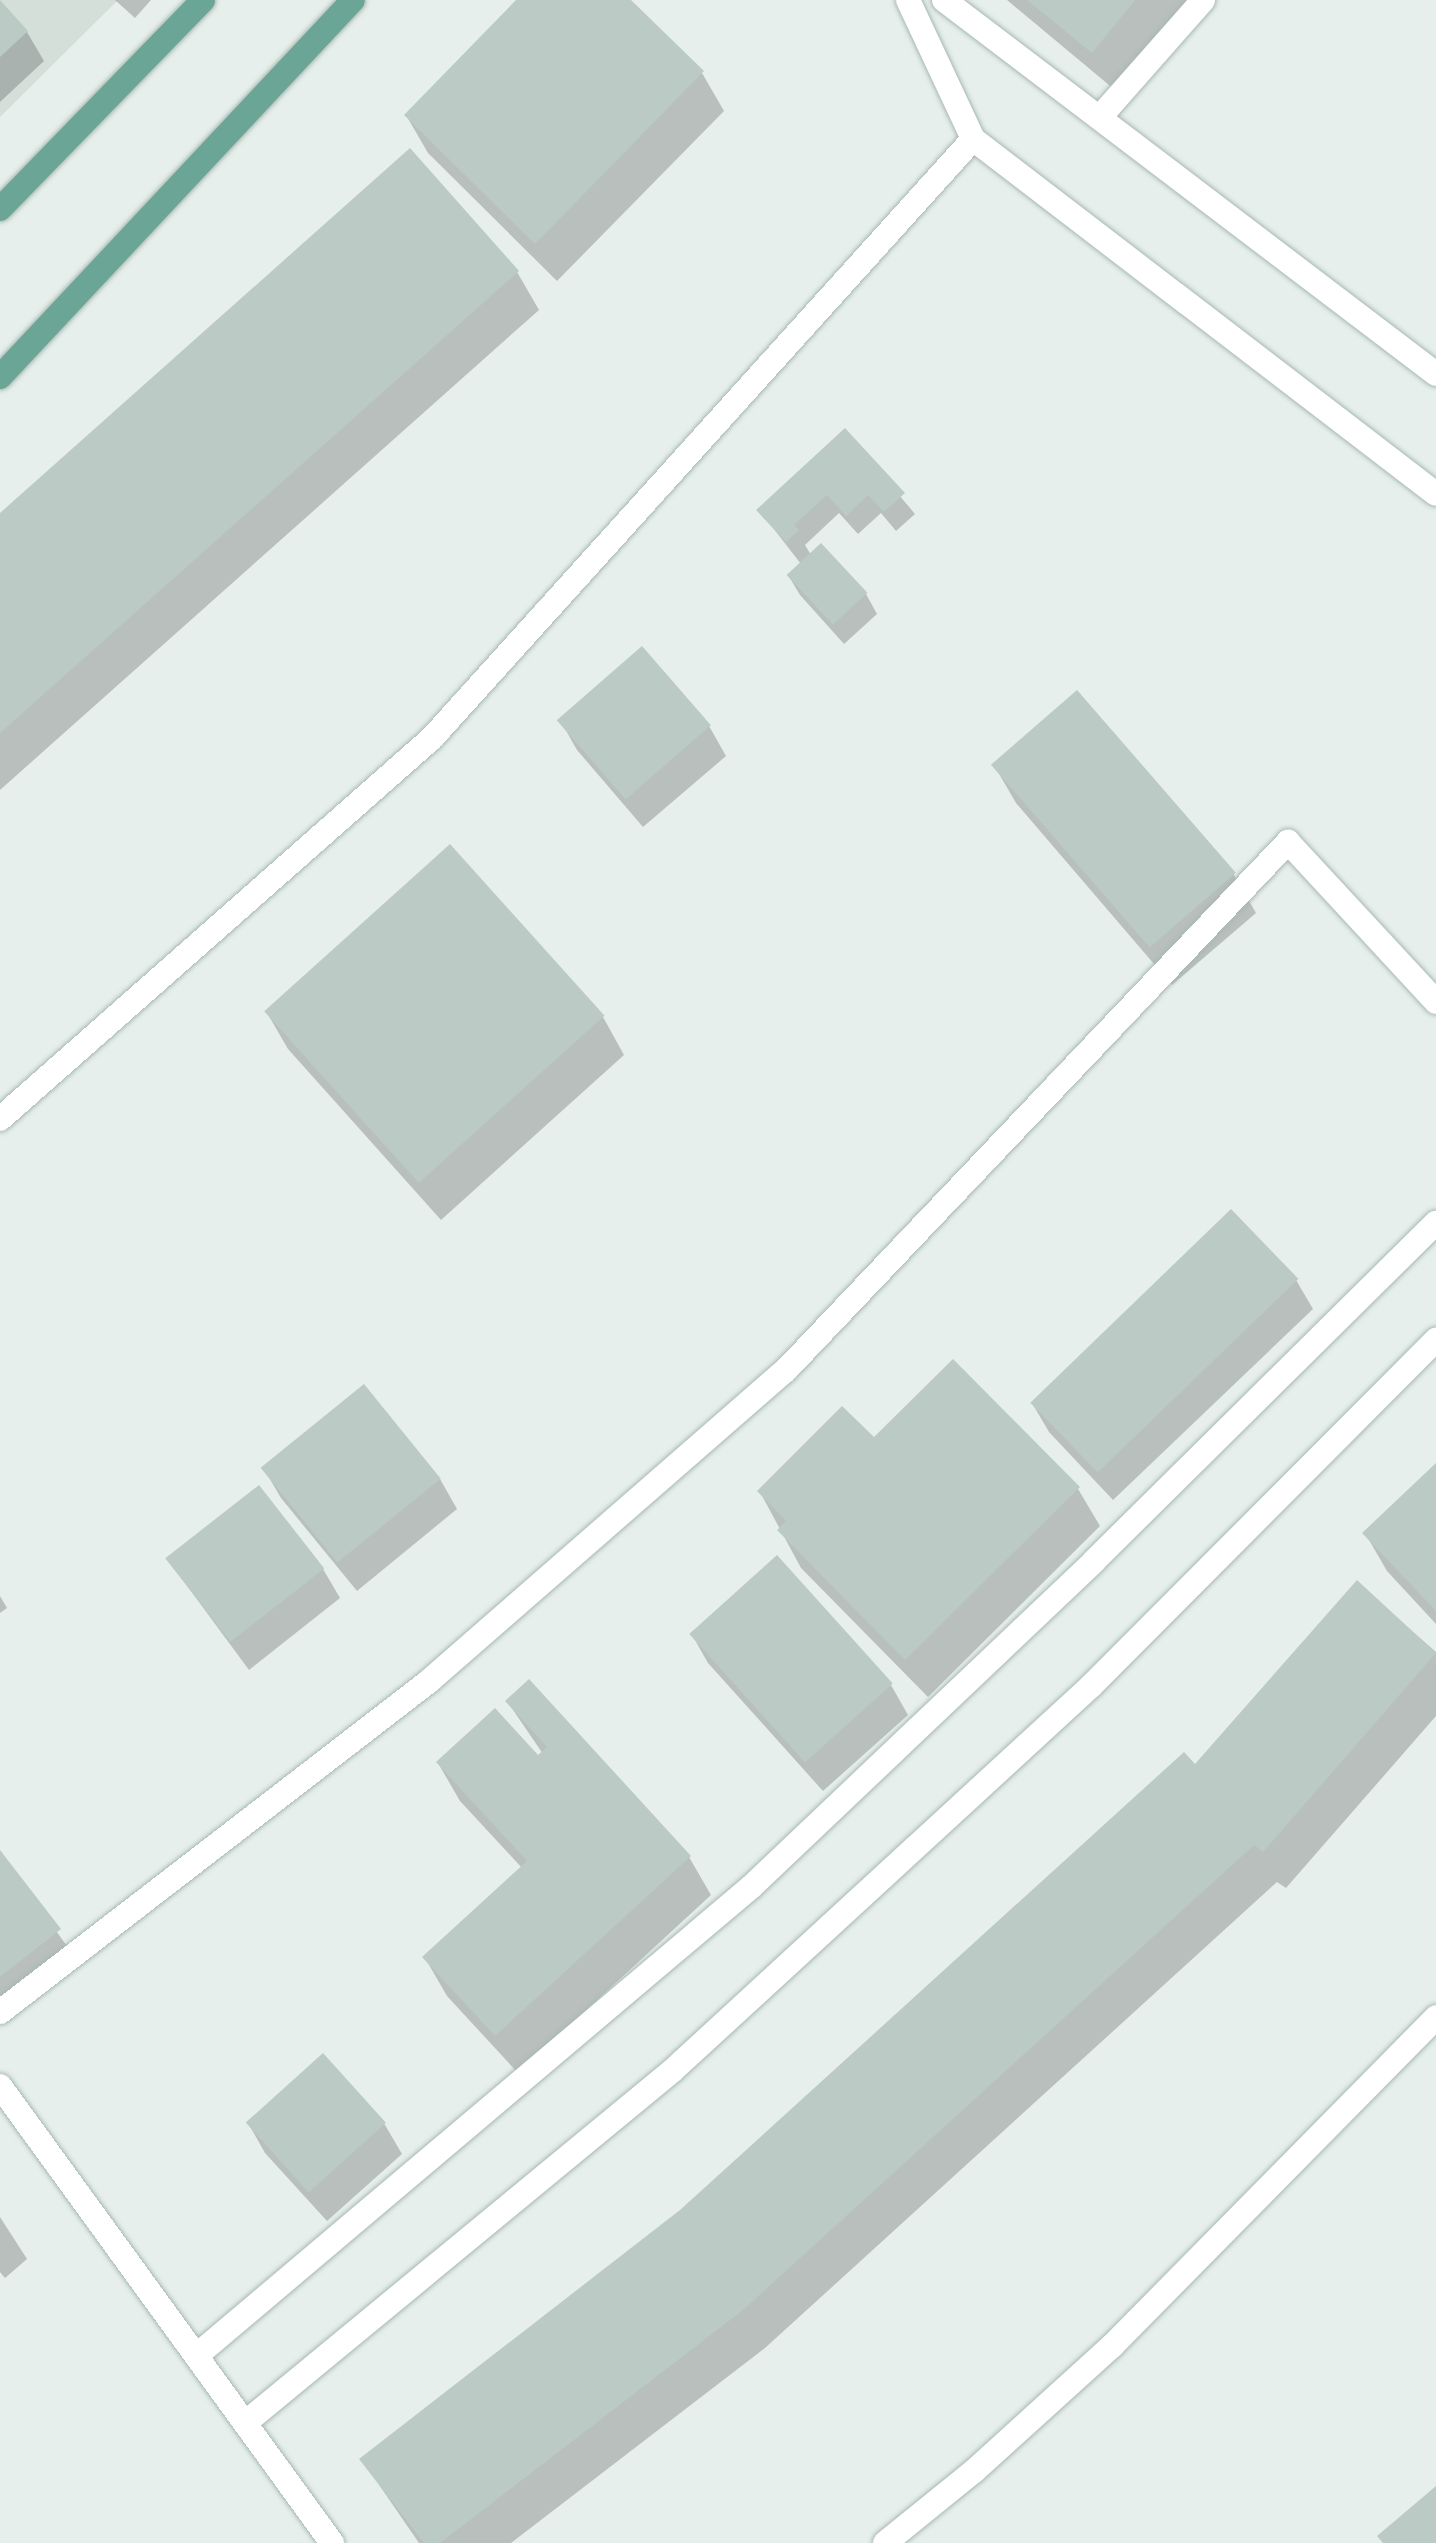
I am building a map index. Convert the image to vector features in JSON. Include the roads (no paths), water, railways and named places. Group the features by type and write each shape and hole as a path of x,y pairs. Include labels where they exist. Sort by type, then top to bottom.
{"main road":[{"path":"0,209 203,0"},
{"path":"0,377 353,0"}],"street":[{"path":"908,0 973,139 1436,494"},
{"path":"944,0 1436,374"},
{"path":"1100,117 1203,0"},
{"path":"0,1119 432,738 973,139"},
{"path":"0,2012 428,1682 786,1370 1288,842 1436,1002"},
{"path":"196,2356 751,1887 1094,1561 1436,1223"},
{"path":"245,2423 672,2071 1091,1686 1436,1340"},
{"path":"885,2543 974,2471 1112,2346 1436,2017"},
{"path":"0,2086 332,2543"}]}
